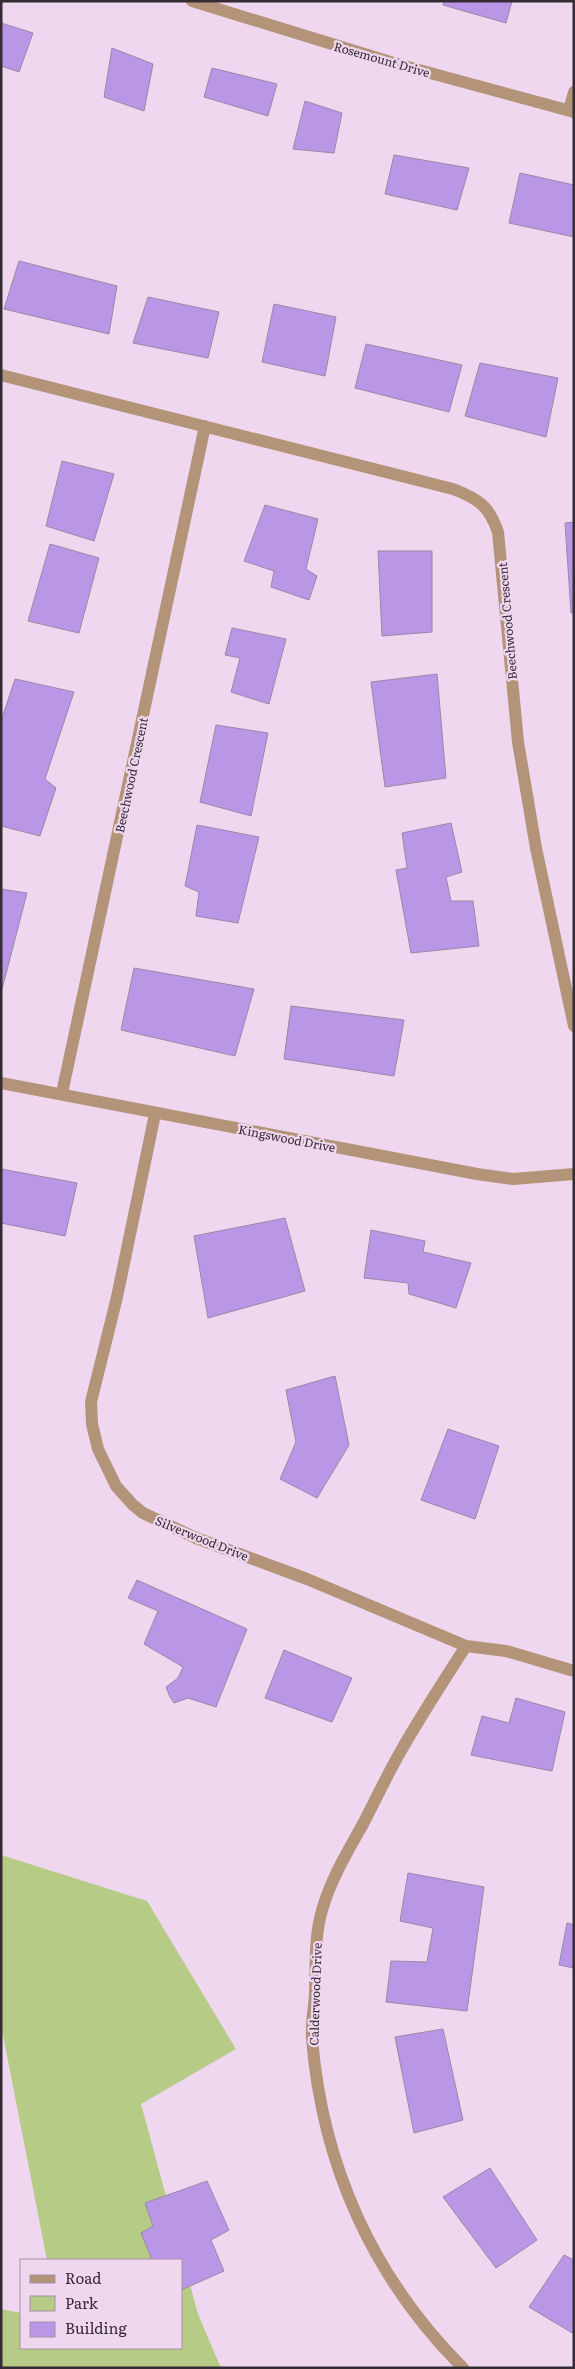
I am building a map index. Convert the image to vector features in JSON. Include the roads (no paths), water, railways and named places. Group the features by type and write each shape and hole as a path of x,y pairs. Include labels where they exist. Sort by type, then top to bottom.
{"street":[{"name":"Rosemount Drive","path":"196,2 397,64 571,111"},
{"path":"571,111 574,92"},
{"name":"Beechwood Crescent","path":"1,375 453,489 479,501 489,510 498,532 518,742 536,848 574,1026"},
{"name":"Beechwood Crescent","path":"62,1093 205,426"},
{"name":"Kingswood Drive","path":"1,1083 62,1093 155,1114 477,1174 513,1179 574,1174"},
{"name":"Silverwood Drive","path":"155,1114 117,1297 92,1402 92,1424 98,1449 116,1486 143,1513 196,1538 307,1579 466,1646 506,1651 574,1671"},
{"name":"Calderwood Drive","path":"463,2368 413,2312 367,2240 345,2190 330,2142 318,2087 312,2036 315,1992 314,1976 317,1958 316,1942 323,1907 341,1862 401,1749 466,1646"}]}
